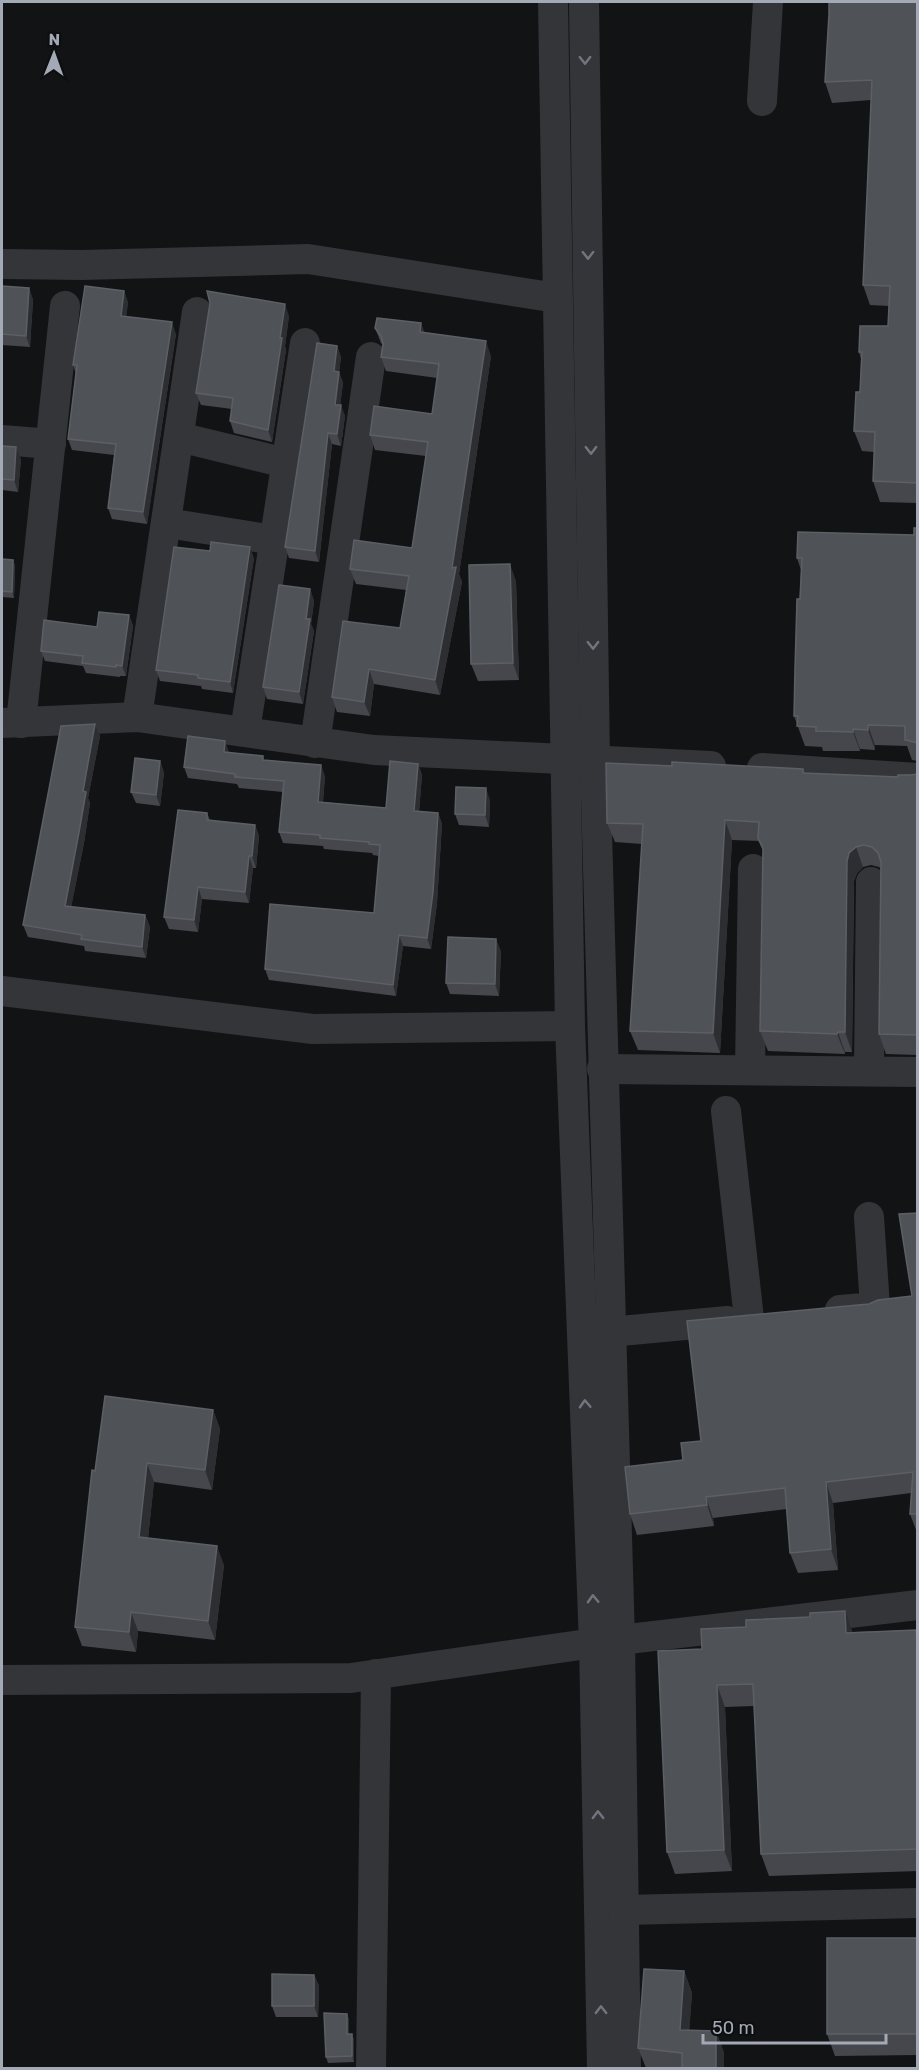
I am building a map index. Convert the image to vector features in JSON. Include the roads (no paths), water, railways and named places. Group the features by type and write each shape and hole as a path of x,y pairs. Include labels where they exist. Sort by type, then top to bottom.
{"street":[{"path":"553,2 557,298 580,760 602,1069 610,1332 602,2068"},
{"path":"584,2 580,760 570,1026 623,1910 626,2068"},
{"path":"762,101 768,2"},
{"path":"2,264 82,266 308,258 557,298"},
{"path":"65,306 51,444 11,723 137,717 374,750 761,768 918,778"},
{"path":"137,717 197,312"},
{"path":"245,731 304,343"},
{"path":"315,743 371,357"},
{"path":"179,437 286,463"},
{"path":"2,440 51,444"},
{"path":"167,523 274,540"},
{"path":"750,1069 753,869"},
{"path":"869,1071 871,882"},
{"path":"2,991 313,1029 570,1026"},
{"path":"602,1069 918,1072"},
{"path":"610,1332 760,1318 726,1111"},
{"path":"818,1312 875,1306 869,1217"},
{"path":"2,1680 351,1678 607,1642 918,1605"},
{"path":"370,2068 376,1674"},
{"path":"623,1910 918,1903"}]}
